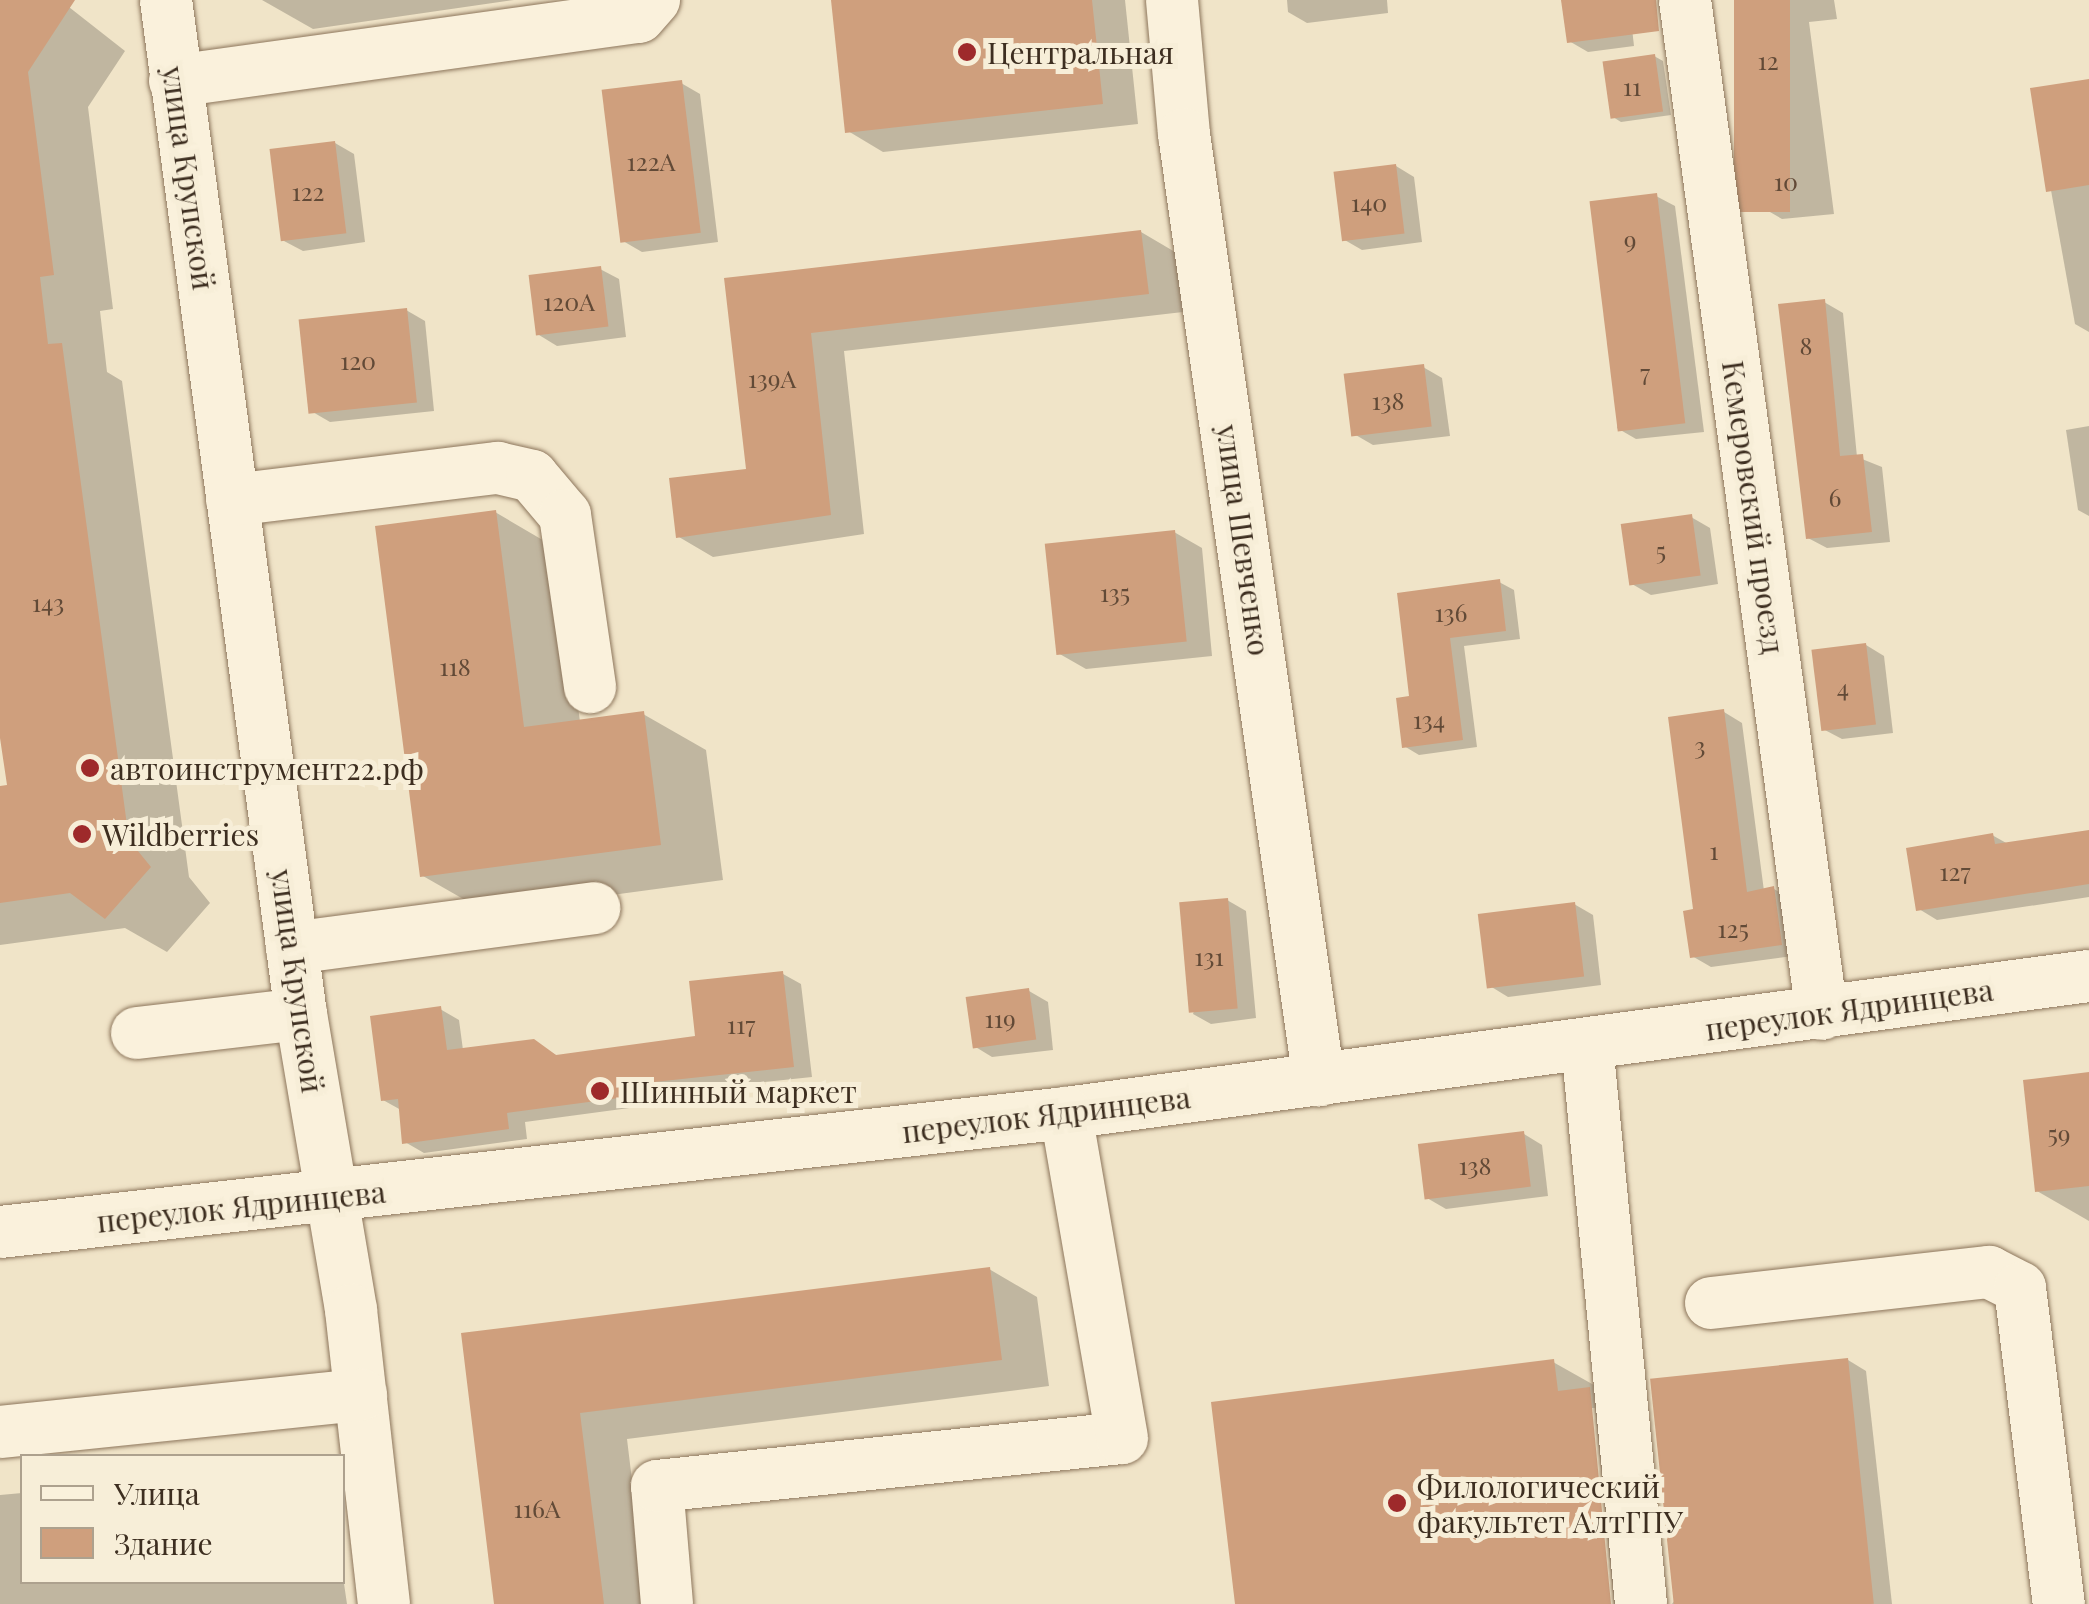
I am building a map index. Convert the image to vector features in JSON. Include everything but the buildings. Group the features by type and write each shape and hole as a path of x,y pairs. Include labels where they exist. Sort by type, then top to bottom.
{"street":[{"name":"улица Крупской","path":"166,0 301,1014 361,1395 384,1604"},
{"path":"176,81 638,17 654,0"},
{"name":"улица Шевченко","path":"1172,0 1184,134 1319,1080"},
{"name":"Кемеровский проезд","path":"1685,0 1822,1014"},
{"path":"232,500 498,468 532,476 565,515 590,687"},
{"path":"292,948 594,908"},
{"name":"переулок Ядринцева","path":"0,1232 1066,1113 2089,976"},
{"path":"137,1033 301,1014"},
{"path":"1587,1044 1641,1604"},
{"path":"667,1604 657,1486 1122,1438 1066,1113"},
{"path":"1710,1303 1989,1272 2020,1288 2059,1604"},
{"path":"0,1432 361,1395"}],"place":[{"name":"Центральная","path":"967,52"},
{"name":"автоинструмент22.рф","path":"90,768"},
{"name":"Wildberries","path":"82,834"},
{"name":"Шинный маркет","path":"600,1091"},
{"name":"Филологический факультет АлтГПУ","path":"1397,1503"}]}
